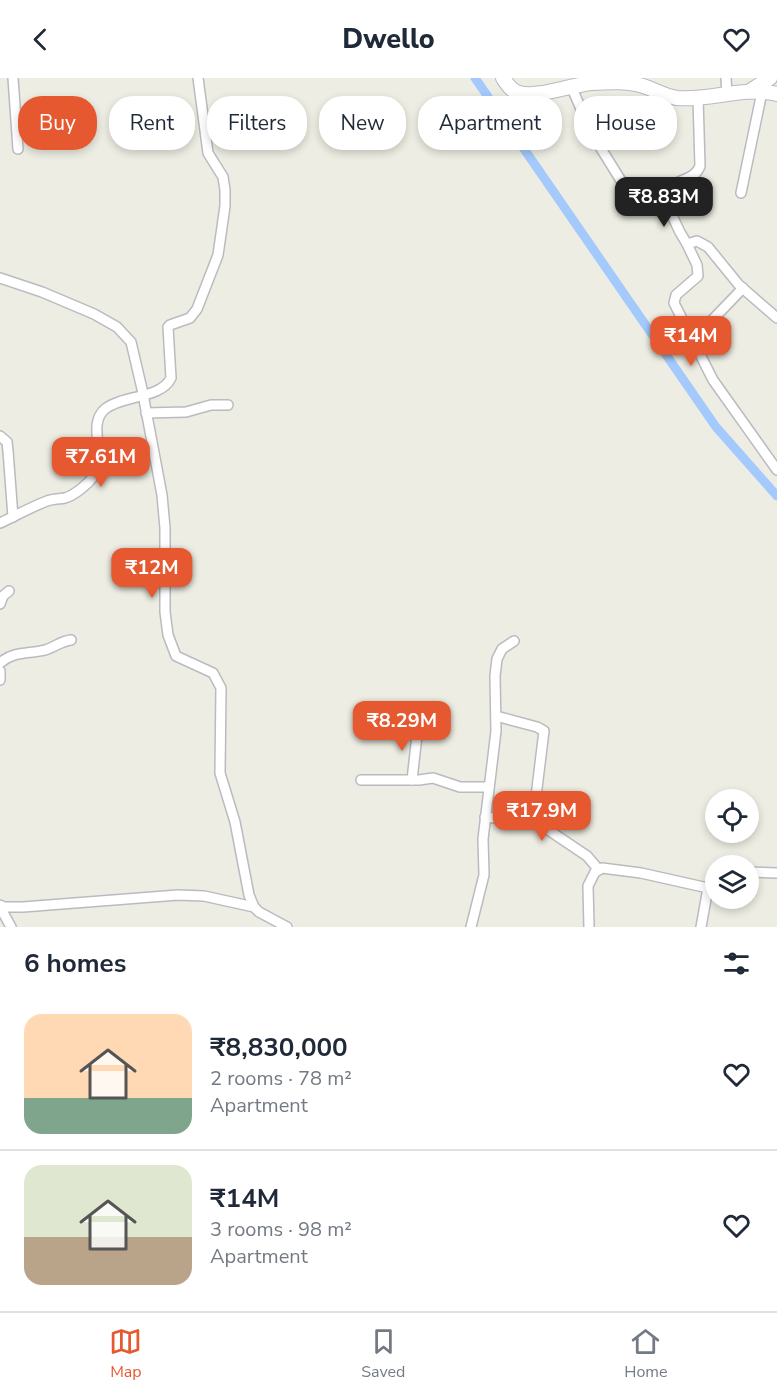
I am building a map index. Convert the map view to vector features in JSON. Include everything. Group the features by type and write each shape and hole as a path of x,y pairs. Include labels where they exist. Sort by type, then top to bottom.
{"street":[{"path":"13,78 18,149"},
{"path":"0,523 47,501 71,495 94,476 99,459 100,414 114,403 143,395 168,384 171,371 168,327 194,315 218,255 225,190 223,177 207,153 198,78"},
{"path":"503,78 512,90 529,94 589,83 647,83 664,95 698,98 756,92 777,94"},
{"path":"726,78 727,94"},
{"path":"741,193 756,92 770,78"},
{"path":"571,86 592,134 629,195 638,201 698,173 700,166 698,98"},
{"path":"665,190 677,224 698,265 698,276 676,295 674,303 712,380 777,470"},
{"path":"687,244 698,241 708,247 743,288 777,318"},
{"path":"0,279 74,305 117,327 126,336 134,350 162,495 165,528 165,612 168,635 176,656 213,673 221,688 220,773 235,822 249,895 254,907"},
{"path":"693,340 743,288"},
{"path":"146,413 186,412 206,406 228,405"},
{"path":"0,436 7,442 13,517"},
{"path":"0,604 3,596 9,591"},
{"path":"0,663 9,656 48,649 62,641 71,640"},
{"path":"471,927 484,875 483,839 496,716 497,659 502,649 514,641"},
{"path":"0,671 0,680"},
{"path":"496,716 537,726 544,731 533,821"},
{"path":"412,780 418,726"},
{"path":"361,780 434,778 460,787 488,787"},
{"path":"485,817 533,821 586,856 599,870"},
{"path":"589,927 588,886 590,879 603,868 632,871 705,887"},
{"path":"759,872 777,873"},
{"path":"0,906 23,908 191,895 254,907 270,919 287,927"},
{"path":"0,906 11,927"},
{"path":"701,927 706,909"}],"waterway":[{"path":"475,78 716,427 777,496"}]}
